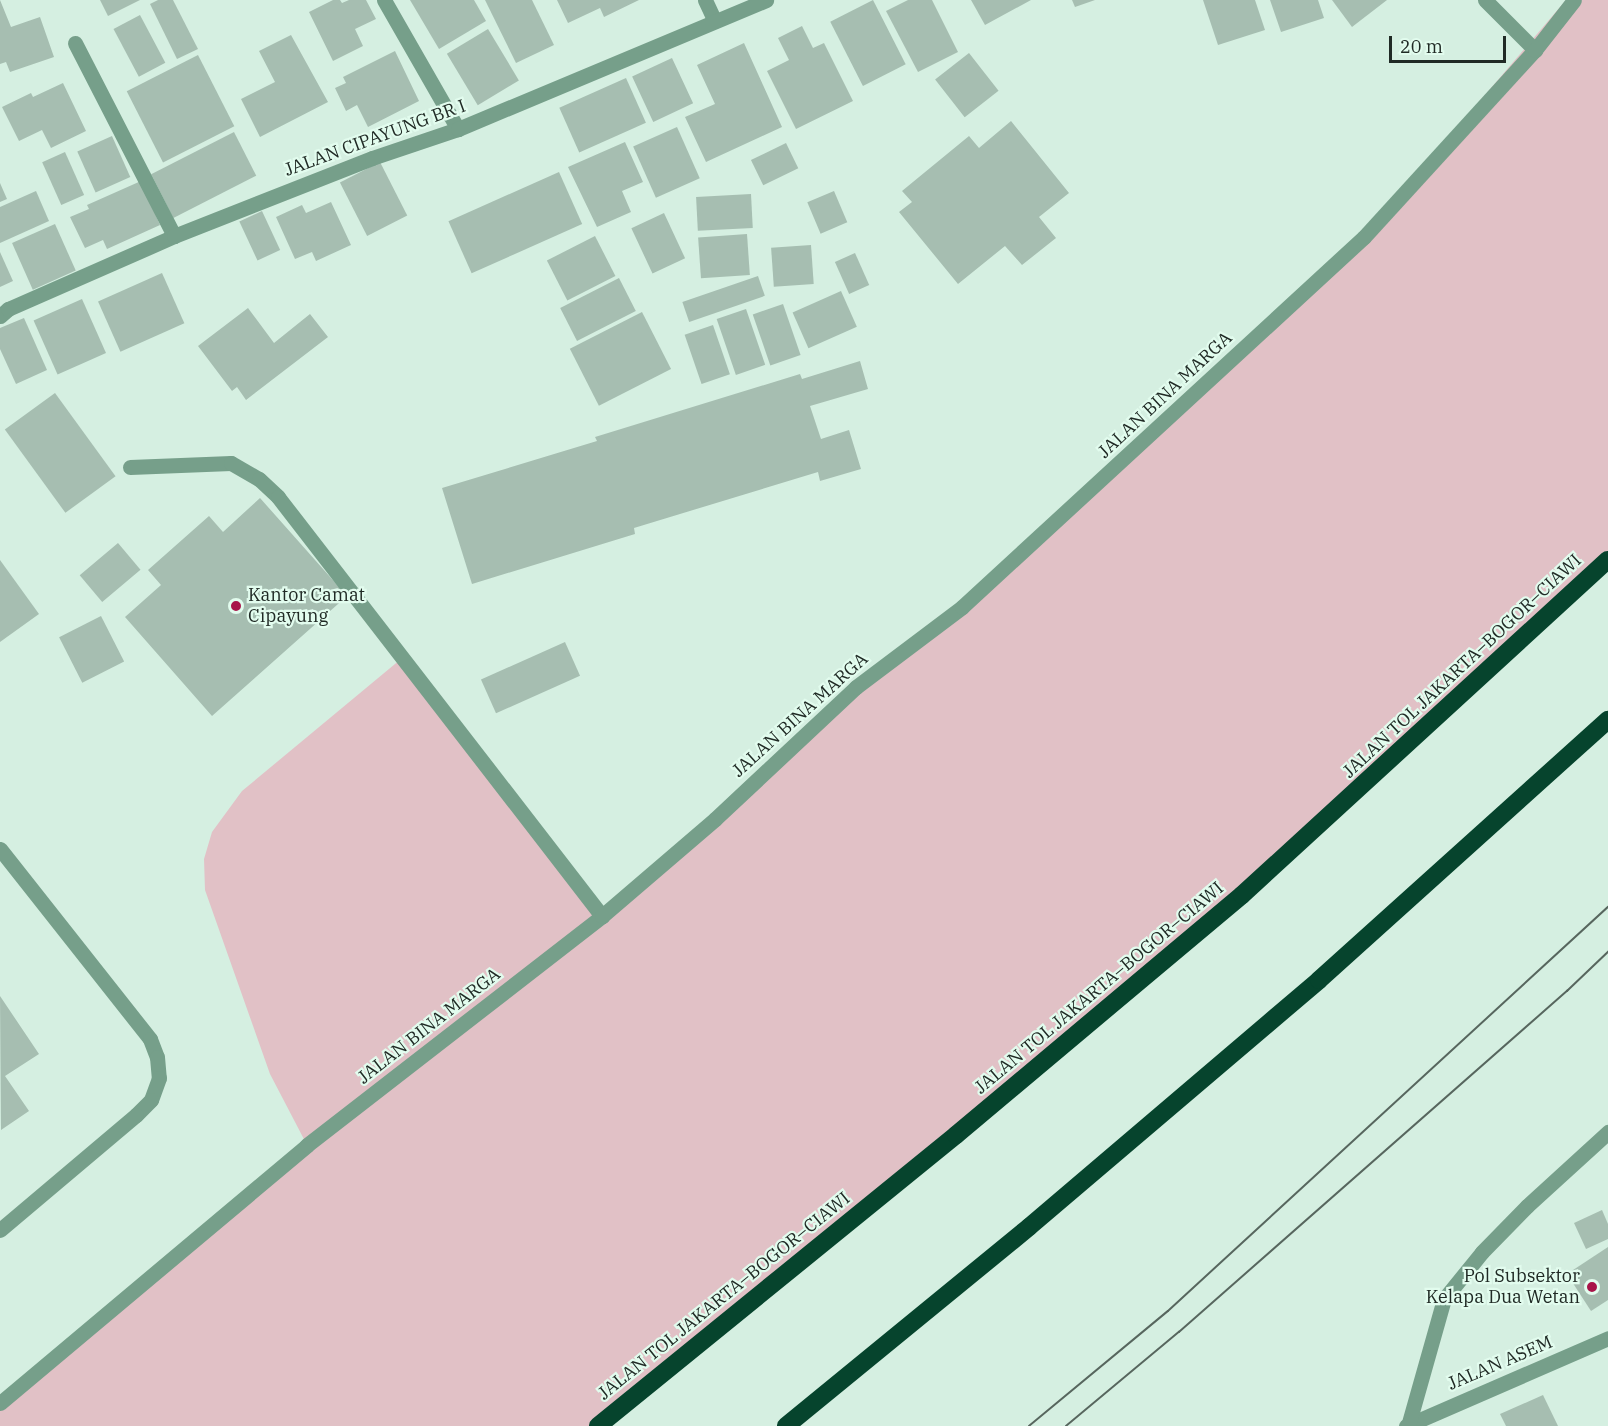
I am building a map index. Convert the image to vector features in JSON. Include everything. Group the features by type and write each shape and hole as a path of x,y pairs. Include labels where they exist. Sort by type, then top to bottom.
{"highway":[{"name":"JALAN TOL JAKARTA–BOGOR–CIAWI","path":"598,1426 956,1135 1242,895 1608,560"},
{"path":"786,1426 1029,1227 1318,980 1608,720"}],"street":[{"path":"384,0 458,129"},
{"path":"705,0 715,21"},
{"name":"JALAN CIPAYUNG BR I","path":"0,316 8,309 174,236 372,158 458,129 766,0"},
{"path":"1485,0 1535,50"},
{"name":"JALAN BINA MARGA","path":"0,1403 307,1145 602,916 715,819 856,687 962,607 1178,411 1364,237 1535,50 1574,0"},
{"path":"75,43 174,236"},
{"path":"130,467 231,463 259,479 278,497 602,916"},
{"path":"0,849 150,1039 157,1057 159,1078 151,1100 136,1115 0,1230"},
{"path":"1408,1426 1444,1299 1482,1252 1527,1206 1608,1131"},
{"name":"JALAN ASEM","path":"1408,1426 1608,1338"}],"shaded area":[{"path":"1566,0 1608,0 1608,560 1242,895 598,1426 0,1426 0,1400 307,1145 270,1074 205,890 204,859 212,832 242,791 401,659 602,916 856,687 962,607 1364,237"}],"building":[{"path":"0,0 11,27 40,17 54,57 10,72 6,62 0,64"},
{"path":"100,0 140,0 108,16"},
{"path":"158,0 173,0 198,49 177,59 150,4"},
{"path":"333,0 340,0 342,3 349,0 366,0 376,19 355,29 363,46 333,61 309,12"},
{"path":"410,0 474,0 486,21 439,49"},
{"path":"485,0 532,0 554,45 516,63"},
{"path":"557,0 639,0 604,17 600,8 568,23"},
{"path":"873,0 906,64 863,86 830,22"},
{"path":"908,0 932,0 958,52 918,72 886,11"},
{"path":"971,0 1031,0 985,25"},
{"path":"1072,0 1095,0 1075,7"},
{"path":"1203,0 1255,0 1265,30 1218,45"},
{"path":"1270,0 1318,0 1324,18 1281,32"},
{"path":"1332,0 1387,0 1352,27"},
{"path":"140,15 165,63 139,77 114,29"},
{"path":"802,26 813,48 824,43 853,101 796,129 767,71 789,60 778,38"},
{"path":"488,29 519,80 478,105 447,54"},
{"path":"291,35 328,102 260,137 241,99 275,82 259,51"},
{"path":"744,43 782,127 706,162 685,117 715,104 697,65"},
{"path":"395,51 419,101 368,127 357,105 346,111 335,88 346,83 343,77"},
{"path":"969,53 999,91 965,117 935,79"},
{"path":"198,55 234,126 163,163 127,91"},
{"path":"672,58 693,103 653,122 632,77"},
{"path":"626,78 646,123 579,152 559,108"},
{"path":"63,83 86,131 51,148 42,130 19,141 2,107 31,93 33,97"},
{"path":"1011,121 1069,193 1039,217 1056,238 1022,265 1005,246 958,284 899,212 912,202 902,191 969,136 979,148"},
{"path":"677,127 700,178 656,198 633,147"},
{"path":"234,132 256,176 173,218 151,174"},
{"path":"112,136 130,177 96,193 77,151"},
{"path":"625,142 643,182 622,191 631,212 597,227 568,167"},
{"path":"786,143 798,168 763,185 751,160"},
{"path":"65,152 84,195 61,205 42,162"},
{"path":"380,162 407,215 367,236 340,182"},
{"path":"559,172 582,224 472,273 448,221"},
{"path":"141,181 160,225 107,249 103,240 85,248 70,217 89,209 87,205"},
{"path":"0,183 7,199 0,202"},
{"path":"36,191 49,221 0,243 0,207"},
{"path":"834,191 847,222 821,234 807,202"},
{"path":"751,194 753,228 698,231 696,197"},
{"path":"331,202 351,245 316,261 312,252 295,259 276,217 302,205 306,213"},
{"path":"262,211 280,250 258,261 239,222"},
{"path":"664,213 685,258 653,274 631,228"},
{"path":"55,224 76,271 33,290 12,243"},
{"path":"747,234 750,275 701,278 698,237"},
{"path":"595,236 615,276 567,301 547,261"},
{"path":"811,245 814,284 774,287 771,248"},
{"path":"0,252 13,281 0,287"},
{"path":"855,253 869,285 849,294 835,262"},
{"path":"162,273 184,323 120,352 98,301"},
{"path":"758,276 765,296 689,322 682,302"},
{"path":"619,278 636,311 577,341 560,308"},
{"path":"841,291 857,327 808,348 793,313"},
{"path":"82,299 106,353 58,374 34,321"},
{"path":"783,304 801,355 770,365 753,314"},
{"path":"248,308 274,343 310,314 328,337 246,400 237,387 232,391 198,346"},
{"path":"746,309 765,365 736,375 717,319"},
{"path":"642,312 671,369 599,406 570,349"},
{"path":"24,318 47,370 16,384 0,349 0,328"},
{"path":"713,325 730,374 702,384 685,335"},
{"path":"860,361 868,389 810,406 821,439 849,430 861,469 820,481 818,472 634,528 635,534 472,584 442,488 597,441 595,437 800,374 802,379"},
{"path":"55,393 116,476 65,513 5,429"},
{"name":"Kantor Camat Cipayung","path":"260,498 347,596 212,716 125,617 161,585 148,570 209,516 223,532"},
{"path":"118,543 140,570 102,602 80,575"},
{"path":"0,560 39,614 0,642"},
{"path":"101,616 124,661 82,683 59,637"},
{"path":"565,642 580,676 496,713 481,679"},
{"path":"0,996 39,1054 5,1076 29,1111 1,1130"},
{"path":"1602,1210 1608,1224 1608,1239 1586,1249 1574,1223"},
{"name":"Pol Subsektor Kelapa Dua Wetan","path":"1608,1247 1608,1300 1591,1311 1567,1274"},
{"path":"1543,1395 1558,1426 1506,1426 1500,1414"}],"tram line":[{"path":"1029,1426 1168,1311 1608,907"},
{"path":"1066,1426 1179,1332 1567,991 1608,952"}],"place":[{"name":"Kantor Camat Cipayung","path":"236,606"},
{"name":"Pol Subsektor Kelapa Dua Wetan","path":"1592,1287"}]}
